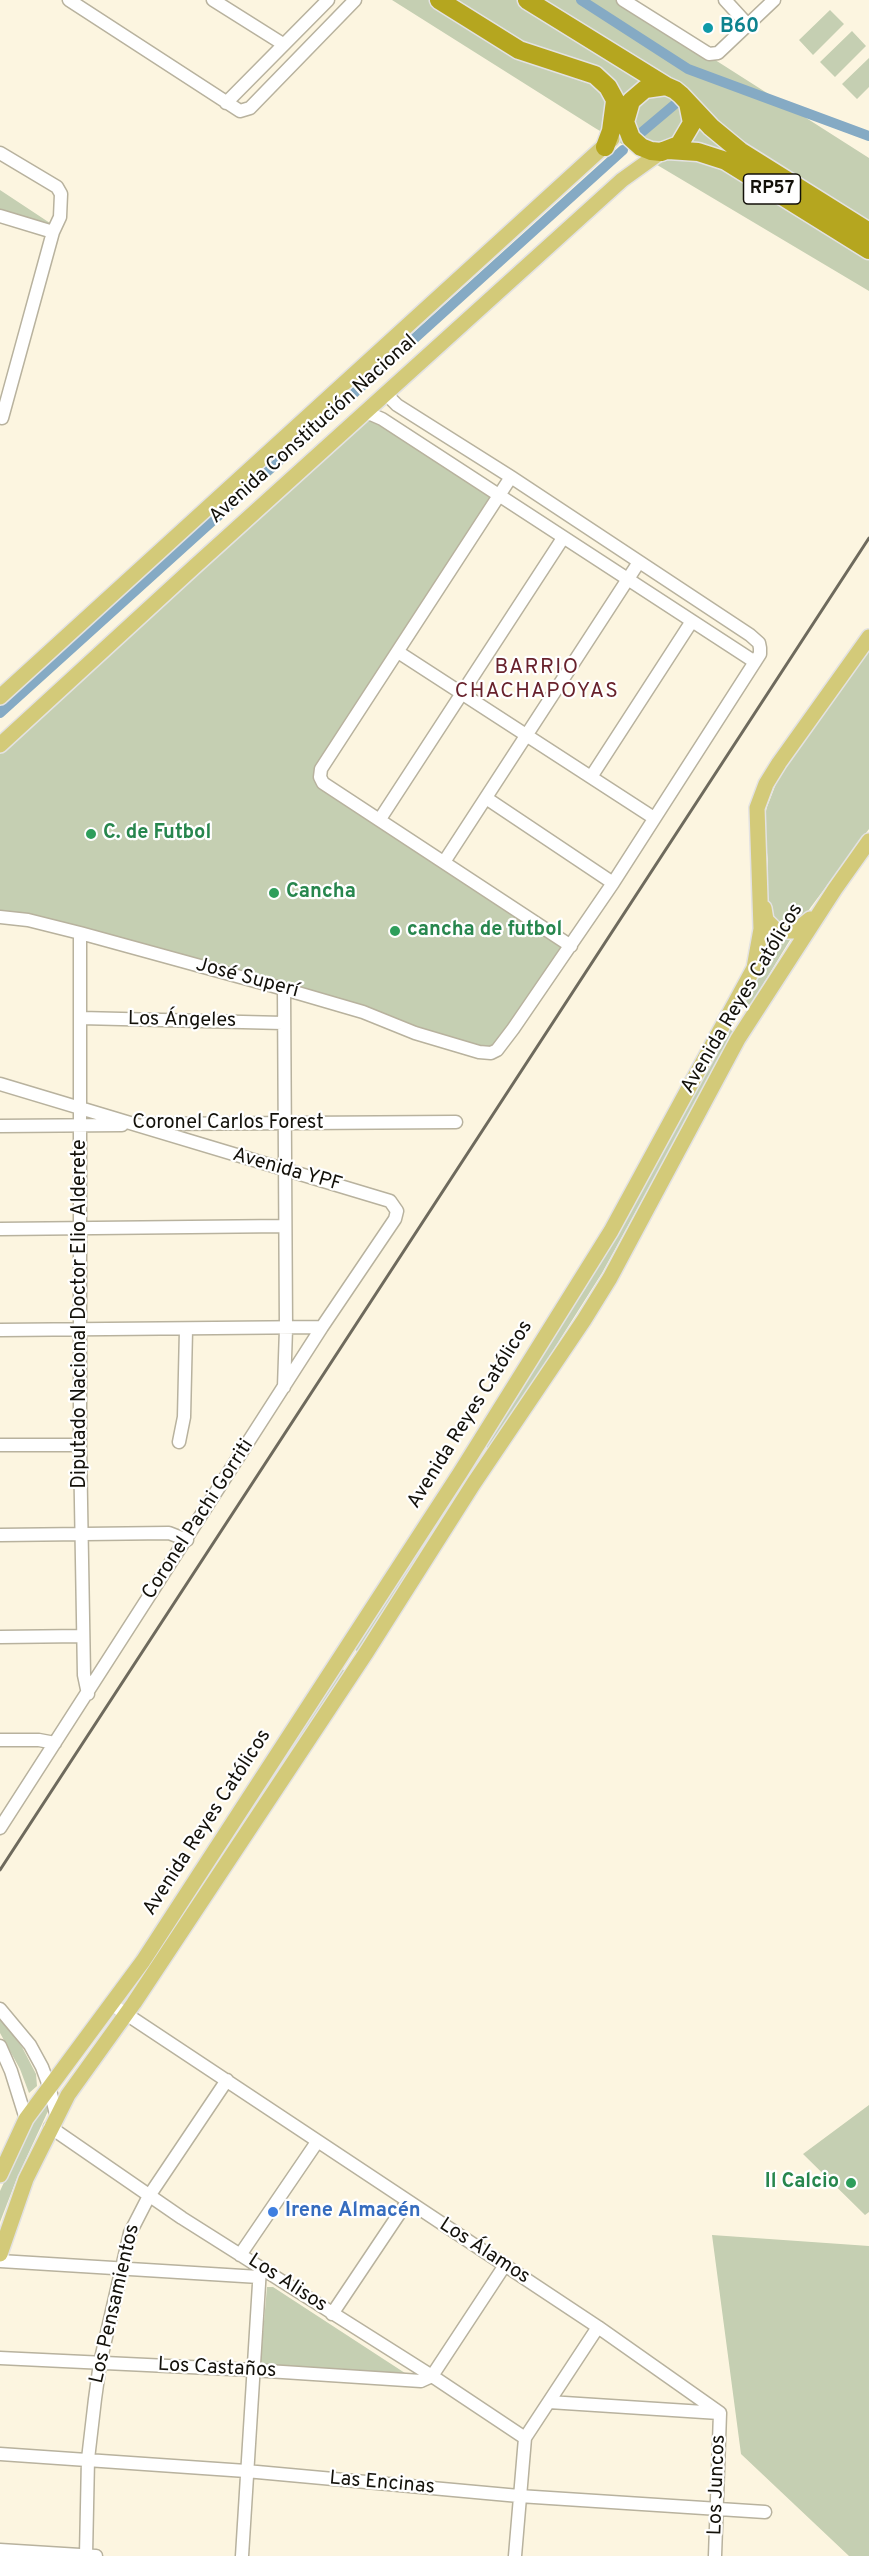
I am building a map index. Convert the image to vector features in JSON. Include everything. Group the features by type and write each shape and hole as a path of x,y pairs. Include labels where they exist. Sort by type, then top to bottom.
{"highway":[{"name":"RP57","path":"439,0 519,50 595,75 608,87 632,138 641,147 665,151 698,152 726,161 869,249"},
{"name":"RP57","path":"527,0 675,90 711,127 755,161 869,232"},
{"path":"625,120 631,101 638,93 645,89 666,86"},
{"path":"604,147 613,123 615,99"},
{"path":"665,151 679,145 689,131 692,114 688,103"}],"main road":[{"name":"Avenida Constitución Nacional","path":"0,697 604,147 625,120"},
{"name":"Avenida Constitución Nacional","path":"0,745 627,176 665,151"},
{"name":"Avenida Reyes Católicos","path":"0,2175 26,2119 143,1961 448,1493 611,1232 754,968 761,929 757,808 766,784 869,637"},
{"name":"Avenida Reyes Católicos","path":"0,2254 16,2203 53,2121 81,2076 126,2015 589,1312 610,1278 738,1039 835,889 869,841"},
{"path":"759,851 766,920 777,931 795,932 805,925 835,889"}],"street":[{"path":"69,0 240,111 250,108 355,0"},
{"path":"213,0 283,44"},
{"path":"226,103 328,0"},
{"path":"623,0 702,52 709,54 718,53 774,0"},
{"path":"725,0 748,25"},
{"path":"0,153 57,187 61,194 60,217 53,232 2,418"},
{"path":"0,216 53,232"},
{"path":"386,394 397,405 511,477 750,634 759,643 760,654 571,946 323,783 320,773 511,477"},
{"path":"366,412 382,419 754,662"},
{"path":"380,819 563,538"},
{"path":"444,862 639,562"},
{"path":"591,777 692,621"},
{"path":"398,651 654,818"},
{"path":"486,798 613,883"},
{"name":"José Superí","path":"0,917 28,920 80,933 285,989 363,1012 426,1036 479,1052 491,1053 497,1050 513,1029 571,946"},
{"name":"Diputado Nacional Doctor Elio Alderete","path":"80,933 80,1445 84,1675 88,1694"},
{"path":"284,1387 286,1329 283,1023 285,989"},
{"name":"Los Ángeles","path":"81,1018 283,1023"},
{"name":"Avenida YPF","path":"0,1084 390,1201 397,1211"},
{"name":"Coronel Carlos Forest","path":"0,1126 456,1122"},
{"name":"Coronel Pachi Gorriti","path":"0,1828 322,1328 395,1219 397,1211"},
{"path":"0,1228 285,1226"},
{"path":"0,1330 322,1328"},
{"path":"179,1442 184,1416 186,1330"},
{"path":"0,1444 80,1445"},
{"path":"0,1535 169,1533 187,1540"},
{"path":"0,1637 83,1636"},
{"path":"0,1740 39,1740 55,1743"},
{"name":"Los Álamos","path":"111,2004 598,2327 720,2413"},
{"path":"0,2009 30,2045 50,2086 53,2121"},
{"path":"0,2046 11,2071 26,2119"},
{"name":"Los Pensamientos","path":"91,2556 88,2459 100,2363 121,2269 135,2220 227,2080"},
{"name":"Los Alisos","path":"53,2121 149,2196 240,2255 259,2272 432,2376 525,2438"},
{"path":"240,2255 317,2142"},
{"path":"332,2314 407,2202"},
{"path":"0,2261 121,2269 259,2272 242,2556"},
{"path":"432,2376 505,2265"},
{"path":"515,2556 525,2438 598,2327"},
{"name":"Los Castaños","path":"0,2358 252,2370 415,2382 432,2376"},
{"path":"549,2402 720,2413"},
{"name":"Los Juncos","path":"715,2556 720,2413"},
{"name":"Las Encinas","path":"0,2454 246,2471 519,2496 765,2512"},
{"path":"0,2550 91,2556"}],"green space":[{"path":"392,0 621,0 869,158 869,291 595,128"},
{"path":"830,10 844,24 813,55 799,40"},
{"path":"852,31 866,46 835,77 820,62"},
{"path":"869,58 869,87 857,99 842,84"},
{"path":"0,190 56,227 0,216"},
{"path":"366,412 500,496 320,773 323,783 571,946 491,1053 33,922 0,919 0,746"},
{"path":"869,649 869,829 802,919 785,929 768,916 768,860 763,823 767,807 779,776"},
{"path":"768,932 793,935 751,1004 748,1005 745,999 768,942"},
{"path":"729,1029 734,1032 602,1273 490,1450 484,1445 585,1289"},
{"path":"467,1472 472,1476 358,1652 353,1648"},
{"path":"341,1668 345,1671 127,2002 124,1999"},
{"path":"0,2018 22,2047 36,2074 37,2086 29,2093 20,2069 0,2033"},
{"path":"46,2104 48,2111 17,2178 0,2222 0,2191 39,2106"},
{"name":"Il Calcio","path":"869,2105 869,2212 865,2215 803,2154"},
{"path":"712,2235 869,2246 869,2556 849,2556 741,2454"},
{"path":"267,2287 273,2287 408,2375 260,2368"}],"waterway":[{"path":"581,0 688,69 869,136"},
{"path":"642,132 674,105"},
{"path":"0,713 623,150"}],"railway":[{"path":"0,1870 869,538"}],"place":[{"name":"B60","path":"708,28"},
{"name":"C. de Futbol","path":"91,834"},
{"name":"Cancha","path":"274,893"},
{"name":"cancha de futbol","path":"395,931"},
{"name":"Il Calcio","path":"851,2183"},
{"name":"Irene Almacén","path":"273,2212"}],"district":[{"name":"BARRIO CHACHAPOYAS","path":"537,681"}]}
